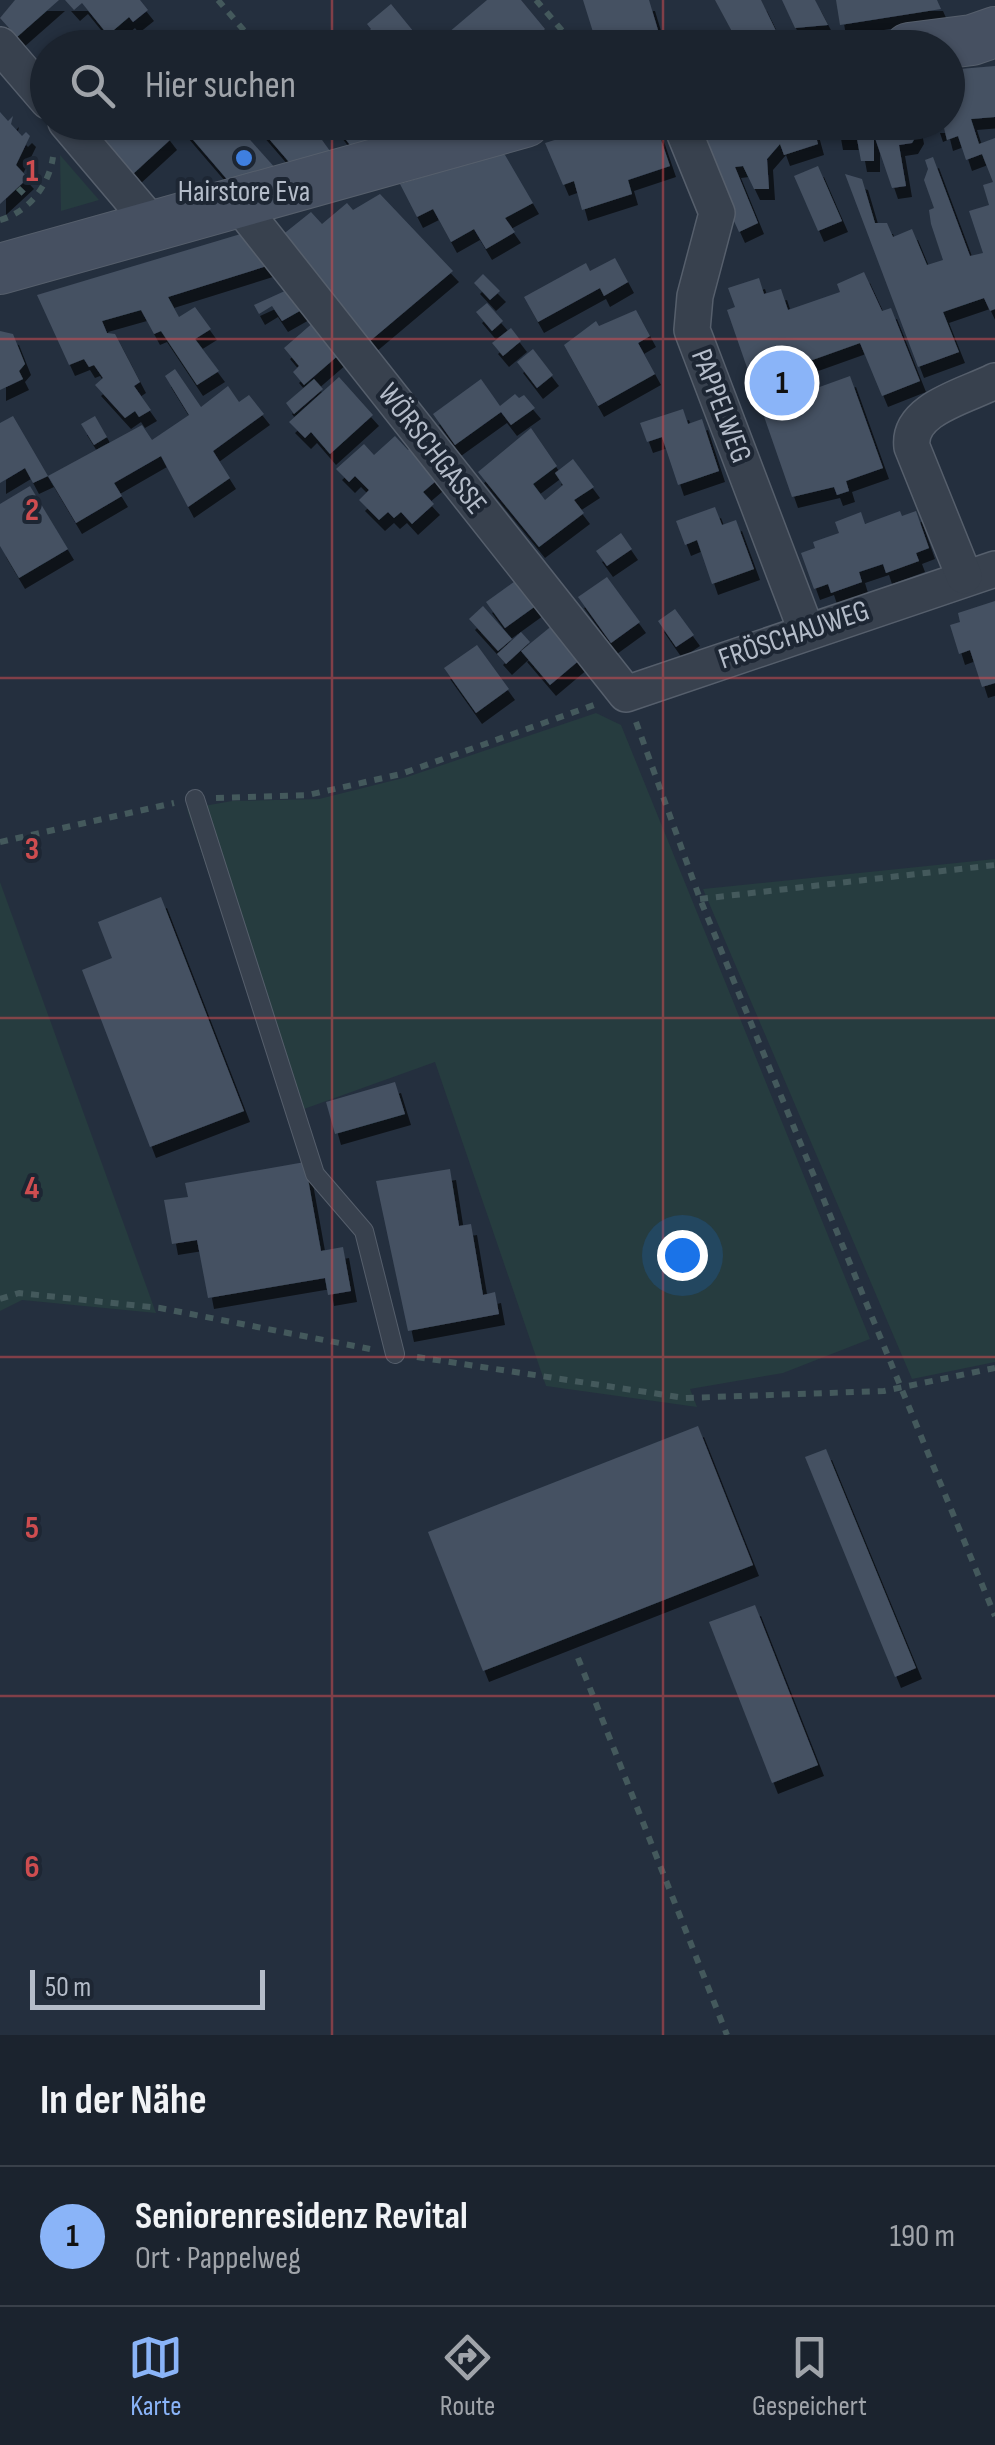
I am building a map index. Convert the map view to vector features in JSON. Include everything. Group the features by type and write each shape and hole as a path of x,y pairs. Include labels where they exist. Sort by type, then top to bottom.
{"street":[{"path":"965,38 995,32"},
{"path":"0,45 30,80"},
{"path":"63,140 154,226"},
{"path":"0,270 461,140"},
{"name":"PAPPELWEG","path":"687,140 717,213 695,296 692,330 806,630"},
{"name":"WÖRSCHGASSE","path":"238,203 626,694"},
{"name":"FRÖSCHAUWEG","path":"626,694 979,572 912,447 910,432 917,419 995,381"}],"lane":[{"path":"195,799 315,1174 364,1231 394,1354"}],"path":[{"path":"218,0 244,30"},
{"path":"536,0 562,30"},
{"path":"0,220 49,182 55,140"},
{"path":"18,188 30,200"},
{"path":"0,842 195,799 308,795 402,774 626,694 700,899 995,1616"},
{"path":"700,899 995,866"},
{"path":"0,1299 19,1293 160,1308 394,1354 685,1398 902,1388 995,1368"},
{"path":"578,1658 727,2035"}],"green space":[{"path":"60,155 99,200 61,211"},
{"path":"596,713 621,725 870,1339 783,1373 690,1389 697,1407 546,1386 435,1062 290,1114 187,809 232,801 319,799 407,777"},
{"path":"995,859 995,1362 912,1379 703,889"},
{"path":"0,882 156,1313 22,1300 0,1311"}],"building":[{"path":"15,0 59,0 17,37 0,18"},
{"path":"65,0 140,0 148,10 133,22 129,17 114,30 104,30 82,3 74,10"},
{"path":"487,0 521,0 545,29 544,30 452,30"},
{"path":"583,0 649,0 658,30 592,30"},
{"path":"715,0 761,0 776,30 731,30"},
{"path":"782,0 815,0 828,25 795,28"},
{"path":"836,0 937,0 941,9 840,25"},
{"path":"391,4 412,30 370,30 367,24"},
{"path":"995,66 995,117 971,119 979,144 995,138 995,309 990,311 984,298 943,312 959,352 918,367 845,174 862,179 875,223 887,223 893,237 912,229 927,265 943,260 931,224 929,210 934,208 924,180 928,169 925,160 933,157 970,256 983,253 969,211 989,205 983,185 993,182 982,154 966,160 959,140 965,140 965,69"},
{"path":"0,112 8,121 13,116 11,124 22,136 26,132 30,136 16,165 28,178 0,204"},
{"path":"104,140 170,140 133,174"},
{"path":"193,140 250,140 277,170 231,184"},
{"path":"270,140 322,140 330,151 289,162"},
{"path":"346,140 372,140 350,145"},
{"path":"661,140 670,166 628,180 632,194 582,210 574,181 563,185 545,143"},
{"path":"697,140 817,140 818,144 784,155 780,144 767,159 769,189 754,189 743,166 735,167 758,223 739,232"},
{"path":"857,140 874,140 874,161 861,161"},
{"path":"876,140 914,140 899,145 906,186 892,188"},
{"path":"505,155 533,203 505,218 515,232 486,249 474,229 451,242 433,209 417,217 400,184"},
{"path":"818,166 842,221 818,231 794,176"},
{"path":"380,194 453,271 370,341 281,236 311,212 322,224 347,203 353,210"},
{"path":"244,233 270,265 168,297 179,317 195,307 211,329 195,339 219,371 197,385 161,331 154,334 141,310 102,321 107,333 115,334 140,382 134,386 151,410 139,417 135,411 125,418 95,385 103,378 94,365 89,367 84,359 69,365 37,295"},
{"path":"615,258 628,282 604,296 600,288 538,322 524,297 586,263 590,271"},
{"path":"864,272 882,311 891,308 920,381 882,396 860,343 804,363 814,389 850,376 883,468 846,481 849,491 837,495 834,487 792,497 727,310 735,307 728,288 759,278 764,294 781,289 788,310 840,292 837,284"},
{"path":"483,274 500,291 490,300 474,283"},
{"path":"287,290 305,308 282,321 272,306 259,314 254,305"},
{"path":"487,303 503,321 492,331 476,312"},
{"path":"636,310 650,336 638,343 655,374 598,406 564,345 596,321 599,326"},
{"path":"315,321 341,353 304,385 293,372 299,366 284,348"},
{"path":"511,328 521,341 503,356 492,343"},
{"path":"0,331 13,334 25,364 19,371 23,379 0,390"},
{"path":"533,349 553,375 537,388 517,362"},
{"path":"175,369 201,407 228,386 239,402 249,395 264,414 213,451 230,478 188,507 161,456 114,483 122,496 76,523 48,476 142,425 152,440 189,415 165,376"},
{"path":"339,377 373,415 330,454 311,432 305,438 289,422"},
{"path":"314,379 323,389 294,414 286,403"},
{"path":"481,379 500,406 515,394 519,398 524,395 535,408 511,425 501,412 455,445 433,414"},
{"path":"683,409 688,424 702,419 719,471 678,485 662,437 647,442 640,423"},
{"path":"13,416 48,476 33,483 25,468 0,483 0,423"},
{"path":"95,416 107,437 94,445 81,424"},
{"path":"531,428 557,466 533,484 545,500 563,485 555,473 573,459 594,487 574,500 584,513 539,547 478,472"},
{"path":"395,436 408,450 415,444 443,475 423,492 434,504 412,524 401,512 394,518 388,512 379,520 359,500 369,490 355,476 349,482 336,469 364,444 374,455"},
{"path":"30,486 68,549 19,578 0,546 0,504"},
{"path":"715,507 722,525 736,520 754,569 712,584 697,540 685,545 676,521"},
{"path":"900,511 902,516 916,511 929,548 916,553 919,561 886,573 883,564 859,572 862,582 831,593 828,584 814,589 801,553 815,548 813,542 839,533 835,522 861,512 865,524"},
{"path":"621,533 632,549 607,566 596,551"},
{"path":"607,577 640,622 611,643 578,597"},
{"path":"518,579 537,605 505,628 486,602"},
{"path":"995,601 995,683 982,687 970,650 959,654 950,625 960,622 958,613"},
{"path":"483,606 512,639 498,651 469,619"},
{"path":"675,609 694,635 676,647 658,621"},
{"path":"554,624 582,658 550,685 521,651"},
{"path":"521,632 530,642 506,664 497,654"},
{"path":"477,645 509,689 476,713 444,668"},
{"path":"161,897 244,1111 150,1147 82,970 112,958 98,922"},
{"path":"395,1082 405,1114 335,1134 326,1102"},
{"path":"305,1162 321,1251 343,1247 351,1291 328,1295 325,1278 208,1298 197,1240 172,1244 164,1200 188,1197 185,1183"},
{"path":"450,1169 459,1226 471,1224 483,1295 495,1292 499,1314 408,1331 376,1181"},
{"path":"698,1426 753,1565 483,1671 428,1532"},
{"path":"826,1449 916,1668 895,1677 805,1457"},
{"path":"755,1605 818,1765 772,1783 709,1622"}],"place":[{"name":"Hairstore Eva","path":"244,158"},
{"name":"Seniorenresidenz Revital","path":"782,383"}]}
